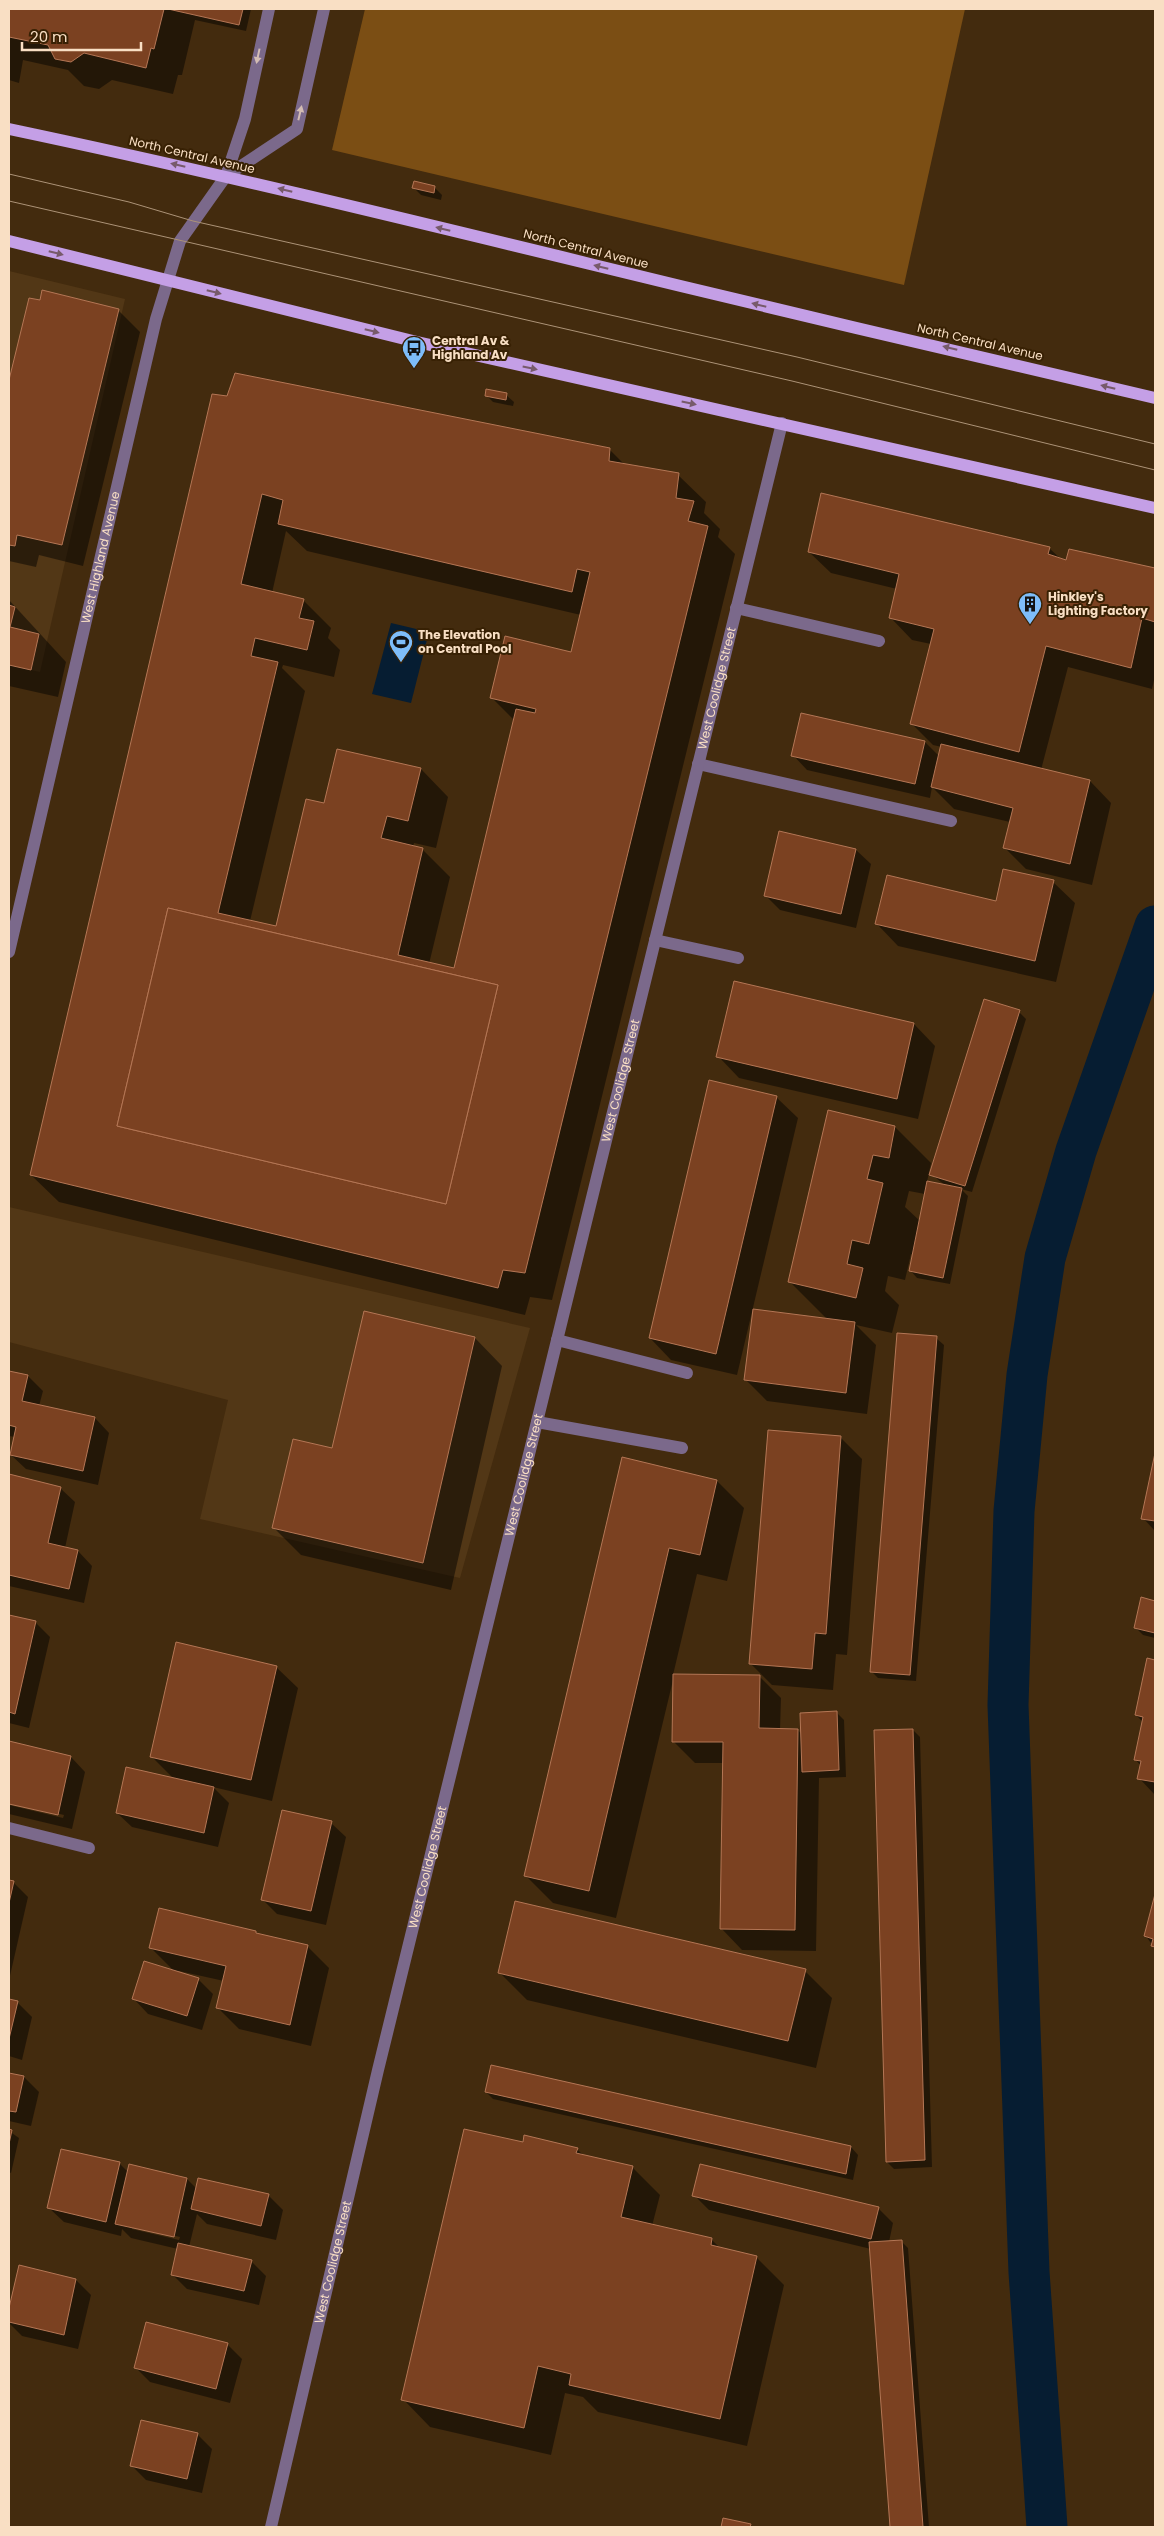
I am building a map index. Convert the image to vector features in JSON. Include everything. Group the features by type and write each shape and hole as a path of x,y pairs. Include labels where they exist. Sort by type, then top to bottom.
{"main road":[{"name":"North Central Avenue","path":"9,129 226,176 806,317 936,345 1155,398"},
{"path":"9,241 416,342 1155,508"}],"street":[{"path":"226,176 245,119 269,9"},
{"path":"226,176 297,129 324,9"},
{"name":"West Highland Avenue","path":"9,952 101,552 167,280 180,241 226,176"},
{"name":"West Coolidge Street","path":"271,2527 378,2070 782,423"},
{"path":"736,608 879,641"},
{"path":"698,764 951,821"},
{"path":"655,940 738,958"},
{"path":"557,1340 687,1374"},
{"path":"537,1422 682,1448"},
{"path":"9,1828 89,1848"}],"shaded area":[{"path":"365,9 965,9 904,285 332,150"},
{"path":"9,271 125,299 40,672 9,665"},
{"path":"9,1207 530,1328 460,1578 200,1519 228,1400 9,1342"}],"water":[{"name":"The Elevation on Central Pool","path":"391,623 429,632 411,703 372,694"}],"building":[{"path":"9,9 164,9 154,49 151,48 146,68 84,53 71,62 55,59 48,45 9,37"},
{"path":"168,9 243,9 239,25"},
{"path":"414,181 435,186 434,193 412,188"},
{"path":"42,290 119,309 62,545 17,535 15,546 9,545 9,380 29,298 40,300"},
{"path":"235,373 610,448 609,461 679,473 676,498 694,501 688,521 708,526 525,1273 503,1270 498,1288 30,1175 212,394 227,396","holes":["262,494 283,500 278,524 572,592 577,569 590,572 571,652 505,636 490,698 536,709 535,713 516,709 454,968 398,955 423,848 381,838 387,816 408,821 421,768 337,749 324,803 306,799 276,926 218,913 278,662 251,656 255,638 307,650 314,621 299,618 304,599 241,584","168,908 498,985 446,1204 117,1126"]},
{"path":"486,389 507,393 506,400 485,396"},
{"name":"Hinkley's Lighting Factory","path":"821,493 1050,547 1048,554 1066,560 1069,549 1155,568 1155,622 1142,618 1131,668 1046,646 1019,752 910,724 934,629 889,618 899,574 808,552"},
{"path":"9,605 15,607 10,627 39,634 31,670 9,665"},
{"path":"801,713 925,741 915,784 791,756"},
{"path":"941,744 1090,780 1070,864 1003,848 1013,808 931,787"},
{"path":"779,831 856,849 841,914 764,896"},
{"path":"1003,869 1054,880 1035,961 875,924 887,875 996,901"},
{"path":"168,908 498,985 446,1204 117,1126"},
{"path":"734,981 914,1023 897,1099 716,1057"},
{"path":"984,999 1020,1010 965,1186 929,1175"},
{"path":"709,1080 777,1096 716,1354 649,1338"},
{"path":"828,1110 895,1126 889,1158 873,1155 867,1179 883,1183 869,1244 852,1240 847,1264 863,1268 856,1298 788,1282"},
{"path":"927,1181 962,1188 943,1278 909,1271"},
{"path":"753,1309 855,1322 846,1393 744,1380"},
{"path":"364,1311 475,1337 423,1563 272,1528 293,1439 332,1448"},
{"path":"897,1333 937,1336 910,1675 870,1672"},
{"path":"9,1371 28,1375 22,1401 95,1417 83,1471 10,1455 16,1427 9,1425"},
{"path":"768,1430 841,1436 826,1634 815,1633 812,1669 749,1664"},
{"path":"1155,1453 1155,1521 1141,1519"},
{"path":"622,1457 717,1480 700,1555 669,1548 589,1891 524,1876"},
{"path":"9,1474 61,1487 48,1543 78,1550 69,1589 9,1575"},
{"path":"1141,1597 1155,1601 1155,1633 1134,1628"},
{"path":"9,1615 36,1621 15,1714 9,1712"},
{"path":"176,1642 277,1666 251,1780 150,1757"},
{"path":"1147,1658 1155,1660 1155,1782 1137,1779 1141,1761 1134,1760 1143,1717 1135,1715"},
{"path":"673,1674 760,1675 759,1728 798,1729 795,1930 720,1929 723,1742 672,1742"},
{"path":"837,1711 839,1770 802,1772 800,1713"},
{"path":"913,1729 925,2160 886,2162 874,1730"},
{"path":"9,1741 71,1756 58,1815 9,1804"},
{"path":"126,1767 214,1787 204,1833 116,1813"},
{"path":"282,1810 332,1821 311,1911 261,1900"},
{"path":"9,1880 14,1881 9,1903"},
{"path":"1155,1894 1155,1947 1151,1946 1153,1939 1144,1936"},
{"path":"515,1901 806,1969 788,2041 498,1973"},
{"path":"159,1908 308,1945 290,2025 216,2008 226,1966 149,1948"},
{"path":"144,1961 199,1978 187,2016 132,1999"},
{"path":"9,1999 18,2001 9,2039"},
{"path":"491,2065 851,2146 846,2174 485,2092"},
{"path":"9,2073 24,2076 16,2112 9,2111"},
{"path":"9,2129 12,2130 9,2144"},
{"path":"464,2129 523,2142 524,2135 578,2148 576,2153 633,2166 621,2217 712,2238 711,2245 757,2256 720,2419 569,2385 571,2374 538,2366 524,2428 401,2400"},
{"path":"61,2149 120,2162 106,2222 47,2208"},
{"path":"129,2164 187,2178 174,2237 115,2224"},
{"path":"700,2164 879,2207 871,2239 692,2196"},
{"path":"198,2178 269,2194 261,2226 191,2209"},
{"path":"902,2240 923,2527 890,2527 869,2242"},
{"path":"178,2243 252,2260 244,2291 171,2275"},
{"path":"19,2265 76,2279 64,2335 9,2322 9,2308"},
{"path":"146,2322 228,2343 216,2389 134,2368"},
{"path":"141,2420 198,2433 187,2479 130,2466"},
{"path":"723,2518 751,2524 750,2527 721,2527"}],"waterway":[{"path":"1047,2527 1029,2272 1008,1705 1014,1511 1027,1375 1045,1258 1076,1151 1155,926"}],"tram line":[{"path":"9,174 129,202 193,221 797,357 1155,444"},
{"path":"9,201 792,381 1155,470"}],"place":[{"name":"Central Av & Highland Av","path":"414,369"},
{"name":"Hinkley's Lighting Factory","path":"1030,625"},
{"name":"The Elevation on Central Pool","path":"401,663"}]}
